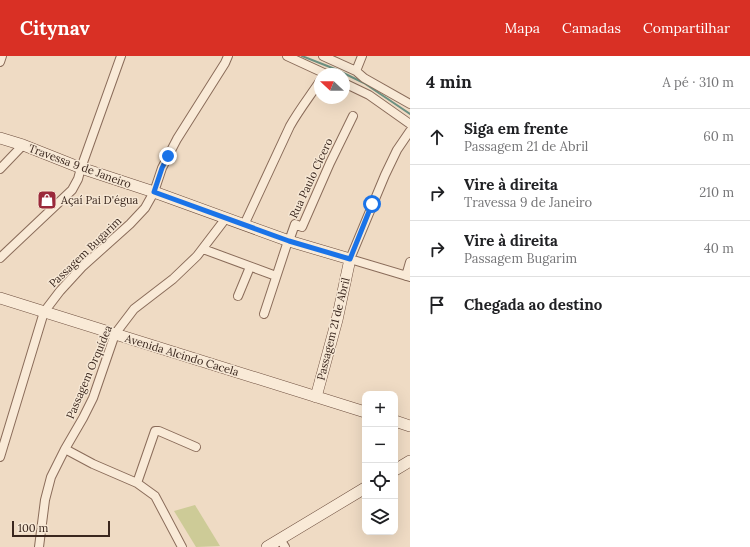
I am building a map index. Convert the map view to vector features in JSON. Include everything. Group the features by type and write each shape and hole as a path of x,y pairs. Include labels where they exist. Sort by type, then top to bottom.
{"main road":[{"name":"Travessa 9 de Janeiro","path":"0,138 289,241 350,259"},
{"name":"Passagem 21 de Abril","path":"316,397 337,320 350,259"},
{"name":"Avenida Alcindo Cacela","path":"0,298 362,411"},
{"path":"398,422 409,427"},
{"path":"398,468 410,461"},
{"path":"267,547 282,543 362,490"}],"street":[{"path":"0,62 2,56"},
{"path":"0,258 72,190 78,179 120,56"},
{"name":"Passagem Bugarim","path":"0,457 44,312 69,281 145,208 154,192 162,168 177,139 228,56"},
{"path":"287,56 314,69"},
{"path":"323,56 356,71 364,78 410,104"},
{"path":"356,71 362,56"},
{"path":"350,86 369,95 410,124"},
{"path":"244,225 290,126 298,112 314,90"},
{"name":"Rua Paulo Cícero","path":"289,241 295,224 302,227 330,163 353,116"},
{"name":"Passagem 21 de Abril","path":"350,259 385,175 397,150 410,131"},
{"path":"0,169 23,145"},
{"name":"Passagem Orquídea","path":"39,547 45,500 51,477 65,449 84,418 93,398 115,334 134,308 173,279 203,249 226,218"},
{"path":"264,314 289,241"},
{"path":"203,249 276,276"},
{"name":"Travessa 9 de Janeiro","path":"350,259 408,276"},
{"path":"408,276 410,262"},
{"path":"238,296 250,267"},
{"path":"137,483 155,431 159,431 196,447"},
{"path":"65,449 92,464 137,483 155,496 182,547"}],"shaded area":[{"path":"195,505 220,546 196,547 174,511"}],"waterway":[{"path":"302,56 335,69 364,83 410,114"}],"place":[{"name":"Açaí Pai D'égua","path":"47,200"}],"route":[{"path":"168,156 162,168 154,192 289,241 350,259 372,204"}]}
